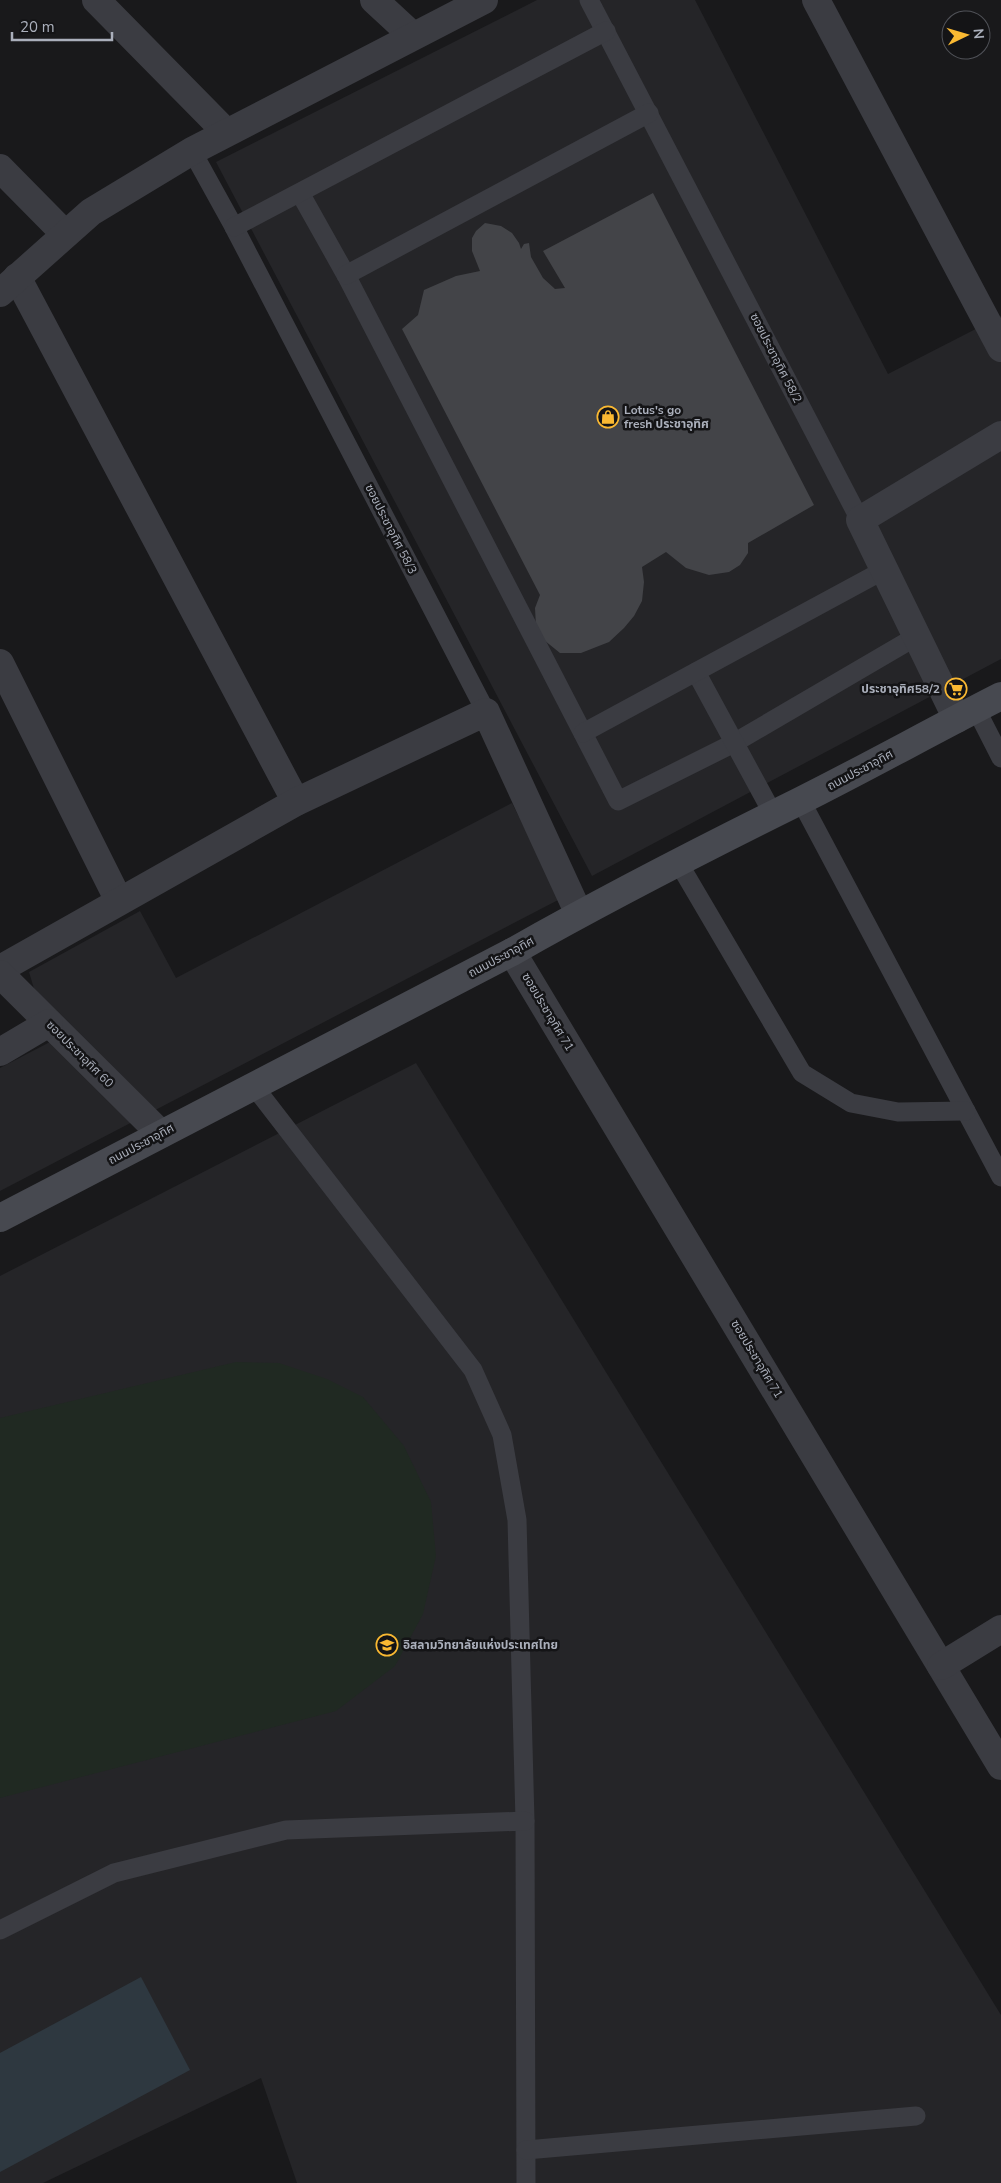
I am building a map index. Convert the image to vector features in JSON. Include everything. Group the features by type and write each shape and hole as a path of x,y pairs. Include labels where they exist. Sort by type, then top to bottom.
{"main road":[{"name":"ถนนประชาอุทิศ","path":"0,1218 512,952 678,862 1001,696"}],"street":[{"path":"96,0 226,132"},
{"path":"374,0 413,36"},
{"path":"296,802 9,285 64,234 91,212 192,151 484,0"},
{"path":"816,0 1001,348"},
{"path":"0,168 64,234"},
{"path":"860,520 1001,435"},
{"name":"ซอยประชาอุทิศ 58/2","path":"860,520 917,636 966,714"},
{"path":"0,663 120,900"},
{"path":"0,969 296,802 486,712"},
{"name":"ซอยประชาอุทิศ 58/3","path":"486,712 580,914"},
{"name":"ซอยประชาอุทิศ 71","path":"512,952 1001,1766"},
{"name":"ซอยประชาอุทิศ 60","path":"0,974 160,1134"},
{"path":"0,1052 49,1024"},
{"path":"941,1666 1001,1629"}],"lane":[{"name":"ซอยประชาอุทิศ 58/2","path":"589,0 860,520"},
{"path":"234,227 606,32"},
{"path":"346,275 649,113"},
{"name":"ซอยประชาอุทิศ 58/3","path":"192,151 234,227 486,712"},
{"path":"300,192 346,275 618,801 734,743 917,636"},
{"path":"583,733 884,570"},
{"path":"696,672 773,814"},
{"path":"966,714 1001,758"},
{"path":"801,800 1001,1177"},
{"path":"678,862 802,1073 850,1103 898,1112 966,1111"},
{"path":"253,1085 473,1370 502,1435 518,1520 525,1821 526,2183"},
{"path":"0,1930 114,1873 286,1830 525,1821"},
{"path":"526,2150 916,2116"}],"shaded area":[{"path":"537,0 695,0 888,374 1001,316 1001,659 592,876 216,162"},
{"path":"512,803 560,899 0,1191 0,1068 50,1042 29,972 140,911 176,978"},
{"name":"อิสลามวิทยาลัยแห่งประเทศไทย","path":"416,1063 1001,2015 1001,2183 297,2183 261,2078 43,2183 0,2183 0,1276"},
{"path":"236,1362 279,1363 327,1379 363,1397 404,1446 431,1502 436,1556 423,1614 395,1666 336,1711 0,1798 0,1418"},
{"path":"141,1977 190,2070 0,2172 0,2053"}],"building":[{"name":"Lotus's go fresh ประชาอุทิศ","path":"653,193 814,505 748,543 748,553 740,565 729,572 709,575 686,568 666,552 642,567 644,582 642,601 634,616 624,628 609,642 581,653 560,653 539,636 536,626 535,608 540,595 402,329 418,315 424,290 456,276 480,271 472,251 472,238 476,231 485,223 501,226 512,233 521,249 524,244 529,243 531,257 543,278 555,289 565,288 543,251"}],"place":[{"name":"Lotus's go fresh ประชาอุทิศ","path":"608,417"},
{"name":"ประชาอุทิศ58/2","path":"956,689"},
{"name":"อิสลามวิทยาลัยแห่งประเทศไทย","path":"387,1645"}]}
